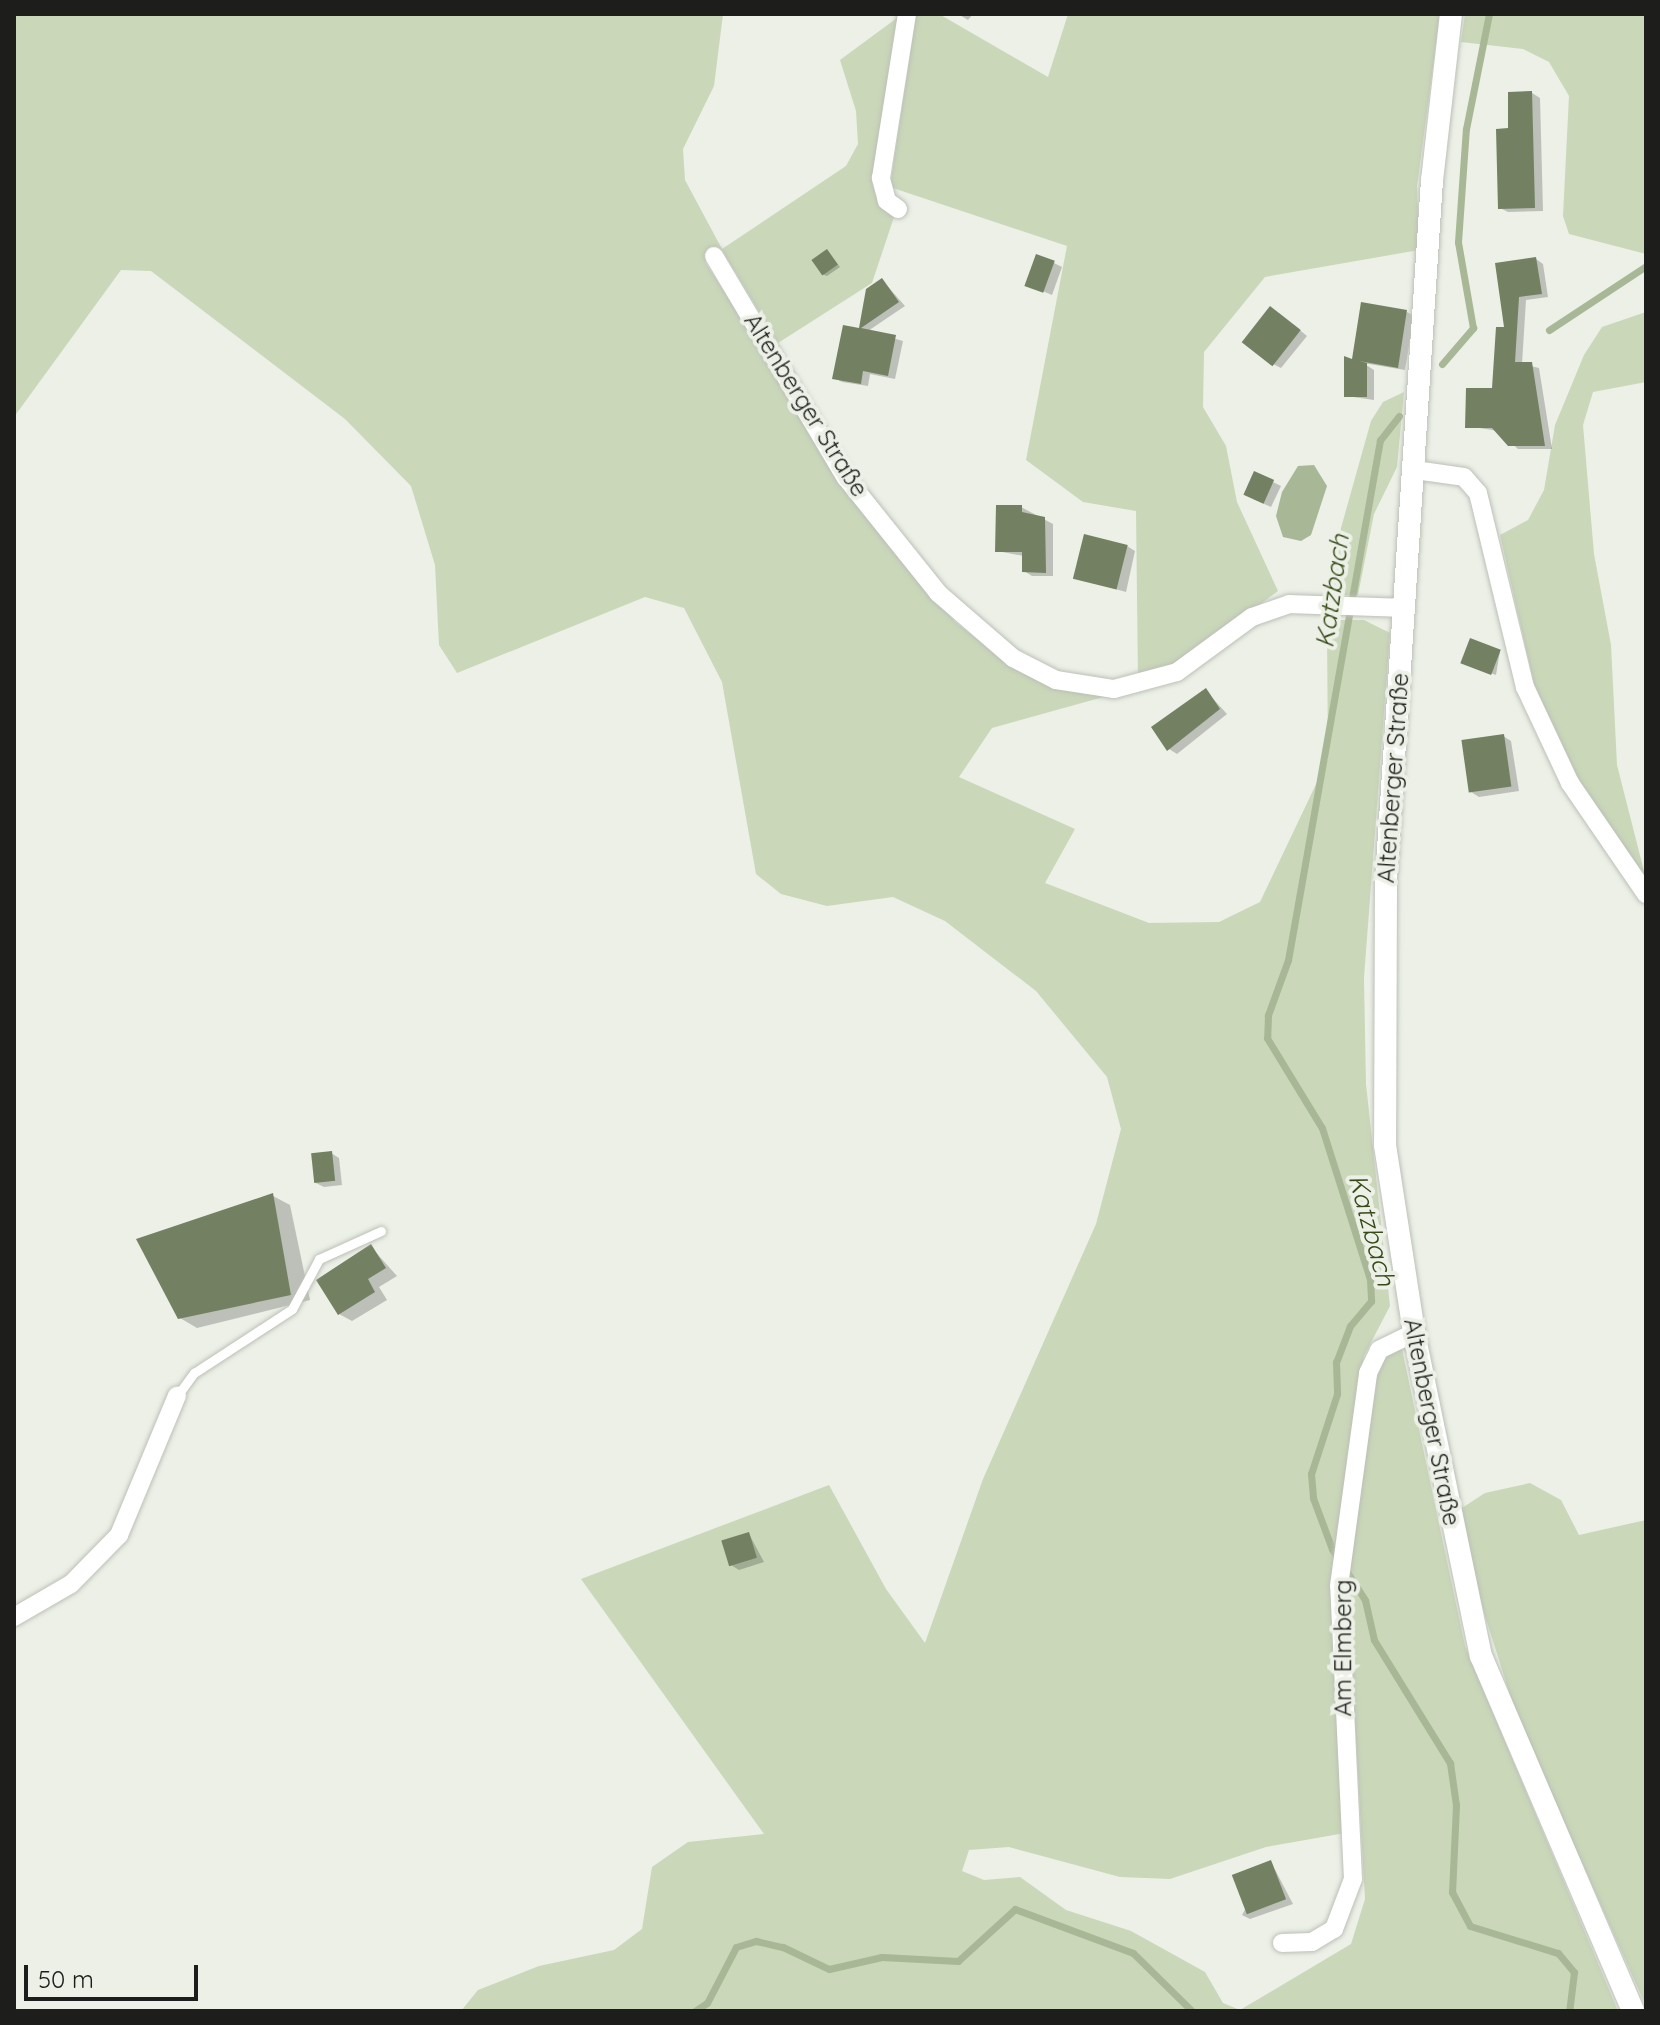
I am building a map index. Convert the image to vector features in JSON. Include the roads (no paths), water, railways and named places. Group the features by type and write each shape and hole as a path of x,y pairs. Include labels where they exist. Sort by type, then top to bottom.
{"street":[{"path":"898,209 887,201 881,178 907,14"},
{"name":"Altenberger Straße","path":"1451,14 1432,180 1386,880 1381,1086 1414,1333 1481,1656 1633,2011"},
{"name":"Altenberger Straße","path":"714,256 846,478 938,593 1013,658 1056,680 1114,689 1145,684 1177,672 1252,617 1289,604 1405,608"},
{"path":"1415,470 1464,477 1478,493 1525,687 1570,783 1646,894"},
{"name":"Am Elmberg","path":"1282,1943 1312,1942 1334,1929 1353,1879 1341,1573 1347,1554 1368,1373 1379,1350 1414,1333"},
{"path":"14,1617 71,1584 119,1535 177,1396"}],"lane":[{"path":"177,1396 194,1373 292,1309 319,1259 381,1231"}],"waterway":[{"name":"Katzbach","path":"1442,364 1473,328 1458,242 1466,129 1489,14"},
{"path":"1549,330 1646,266"},
{"name":"Katzbach","path":"1399,416 1380,440 1288,960 1268,1015 1267,1038 1322,1128 1370,1279 1371,1301 1350,1326 1336,1362 1337,1394 1311,1474 1313,1498 1332,1549 1365,1600 1374,1640 1450,1763 1456,1805 1452,1892 1470,1926 1558,1953 1574,1972 1569,2011"},
{"path":"695,2011 707,2003 736,1947 756,1941 783,1947 829,1969 882,1957 958,1961 1015,1909 1133,1953 1192,2011"}]}
